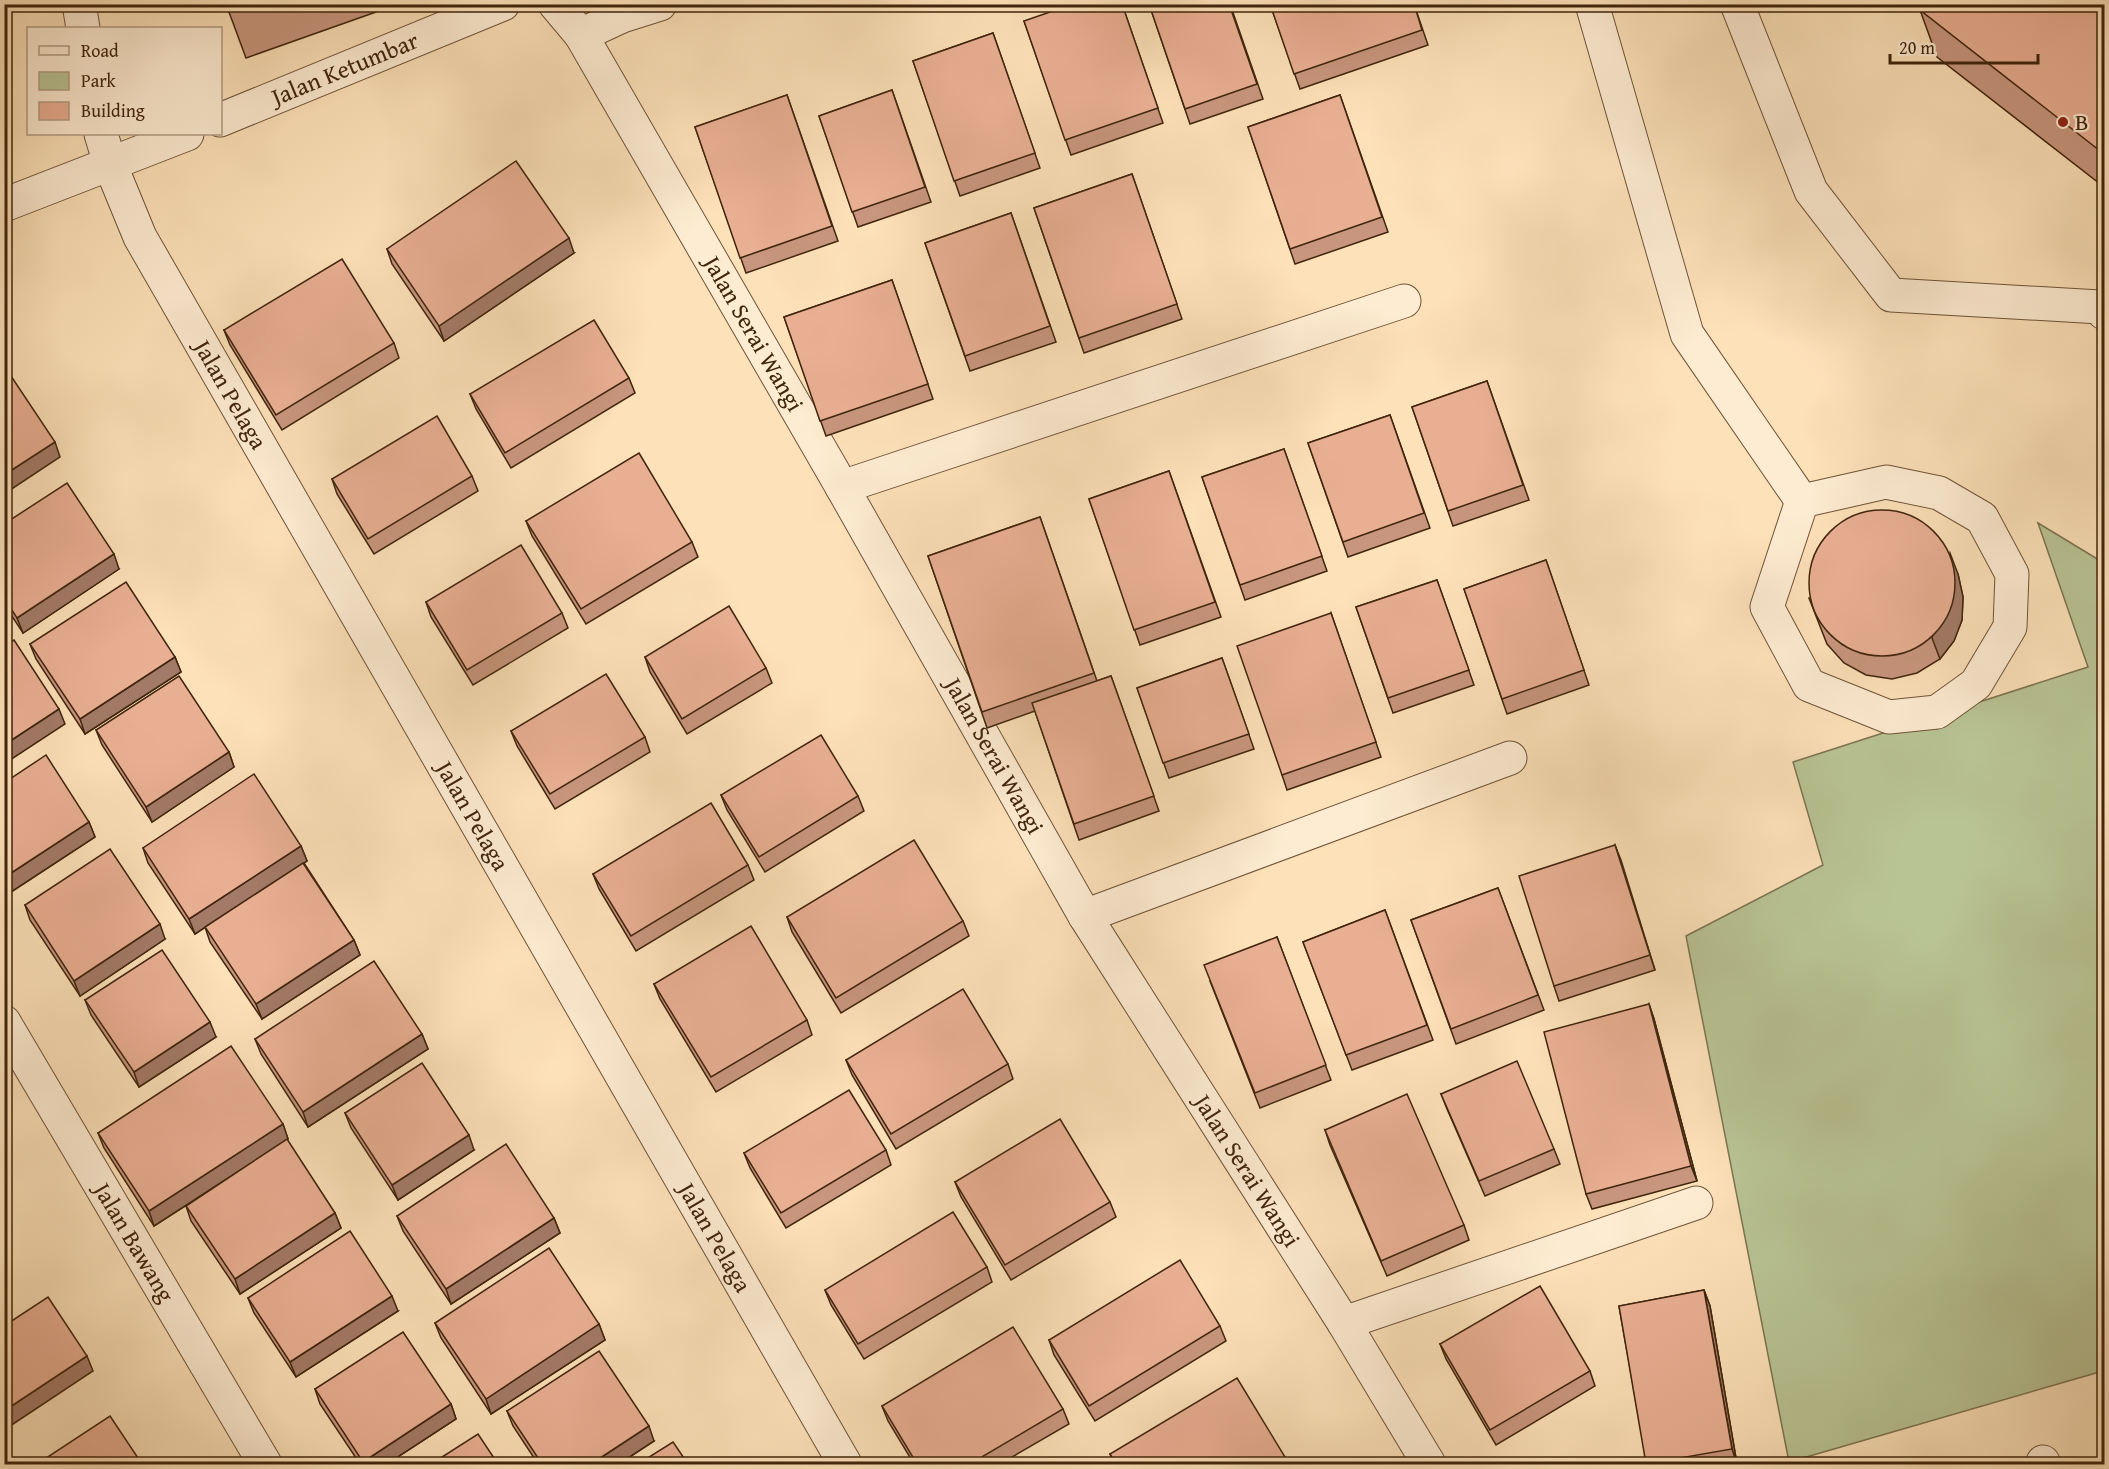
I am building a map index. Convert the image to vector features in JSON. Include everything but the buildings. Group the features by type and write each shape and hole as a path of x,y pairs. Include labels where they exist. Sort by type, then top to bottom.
{"street":[{"path":"79,4 83,27"},
{"name":"Jalan Ketumbar","path":"222,119 504,4"},
{"path":"555,4 581,35 622,16 660,4"},
{"path":"1592,4 1687,334 1802,501"},
{"path":"1737,4 1811,190 1891,295 2100,307 2104,313"},
{"name":"Jalan Serai Wangi","path":"581,35 842,487 1085,916 1344,1323 1429,1464"},
{"name":"Jalan Pelaga","path":"102,135 110,164 140,237 844,1464"},
{"path":"4,205 184,135"},
{"path":"842,487 1404,300"},
{"path":"1886,482 1939,493 1982,518 2012,574 2010,627 1976,684 1937,712 1889,717 1809,685 1767,607 1802,501 1886,482"},
{"path":"1085,916 1510,758"},
{"name":"Jalan Bawang","path":"4,1022 265,1464"},
{"path":"1344,1323 1696,1203"}],"green space":[{"path":"2038,523 2104,563 2104,1373 2103,1371 1789,1462 1686,936 1823,865 1793,762 2088,667"}],"place":[{"name":"B","path":"2063,122"}]}
